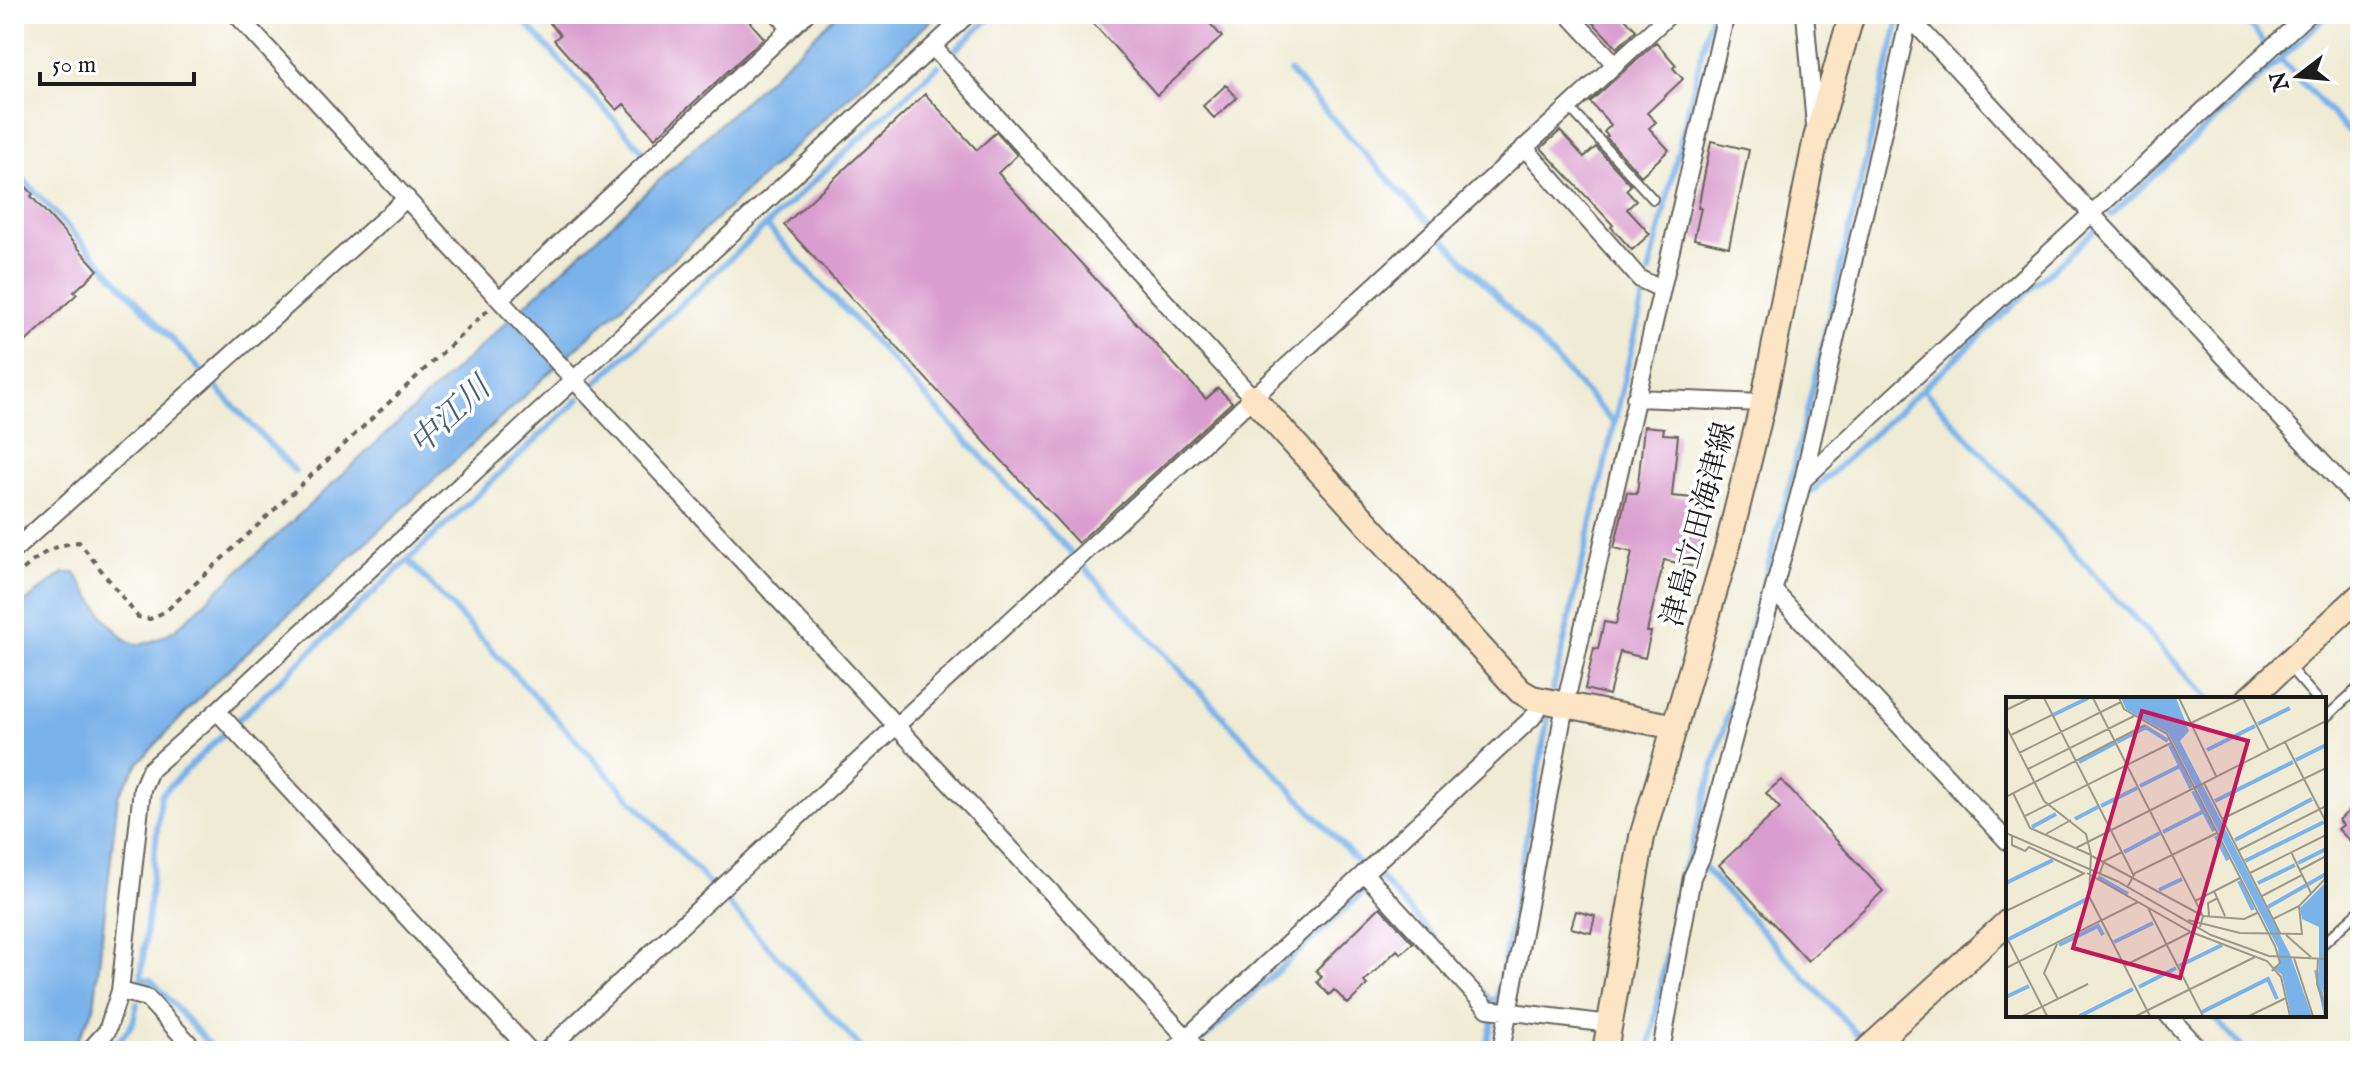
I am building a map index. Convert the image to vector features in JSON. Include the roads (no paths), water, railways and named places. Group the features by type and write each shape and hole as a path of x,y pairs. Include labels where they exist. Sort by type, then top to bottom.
{"main road":[{"name":"津島立田海津線","path":"1605,1051 1642,837 1727,549 1763,403 1816,138 1852,14"},
{"path":"1252,397 1520,691 1532,698 1675,727"},
{"path":"2251,697 2360,596"},
{"path":"1866,1051 2006,924"}],"street":[{"path":"236,14 1199,1051"},
{"path":"778,14 791,28"},
{"path":"504,305 806,14"},
{"path":"89,1051 107,1031 120,991 142,789 150,770 217,711 570,374 968,14"},
{"path":"1568,14 1615,64"},
{"path":"546,1051 1670,14"},
{"path":"1501,1051 1555,703 1635,398 1726,14"},
{"path":"1805,14 1816,138"},
{"path":"1803,480 2308,14"},
{"path":"1911,16 2360,503"},
{"path":"1661,1051 1692,877 1702,856 1803,480 1911,16"},
{"path":"933,47 1252,397"},
{"path":"1524,147 1640,279 1661,289"},
{"path":"14,550 407,198"},
{"path":"1635,398 1763,403"},
{"path":"1774,591 2006,840"},
{"path":"1172,1051 1532,718 1555,703"},
{"path":"217,711 530,1051"},
{"path":"1364,873 1488,1009 1610,1024"},
{"path":"120,991 147,998 196,1051"},
{"path":"2170,1017 2201,1051"}],"lane":[{"path":"1569,107 1653,199"},
{"path":"2287,664 2315,697"},
{"path":"2326,713 2360,686"},
{"path":"2326,941 2360,910"}],"water":[{"name":"中江川","path":"838,14 938,14 213,684 139,762 118,796 94,1008 72,1051 14,1051 14,610 64,573 75,573 111,625 128,641 147,643 177,628"}],"waterway":[{"path":"517,14 641,149"},
{"path":"952,53 994,14"},
{"path":"1649,273 1711,14"},
{"path":"1649,1051 1682,869 1690,853 1788,492 1898,14"},
{"path":"2239,14 2265,43"},
{"path":"2111,215 2329,14"},
{"path":"2280,59 2360,144"},
{"path":"594,385 938,66"},
{"path":"1290,72 1428,222"},
{"path":"14,169 204,374"},
{"path":"766,225 1071,553"},
{"path":"1812,491 2096,229"},
{"path":"1445,240 1614,423"},
{"path":"1553,690 1644,294"},
{"path":"214,385 295,471"},
{"path":"1923,389 2207,697"},
{"path":"238,720 579,399"},
{"path":"408,560 711,885"},
{"path":"1083,566 1360,864"},
{"path":"1380,877 1490,1000 1497,999 1548,718"},
{"path":"215,1051 152,981 141,978 161,795 224,733"},
{"path":"1705,869 1859,1036"},
{"path":"1201,1041 1368,888"},
{"path":"723,898 864,1051"},
{"path":"111,1051 133,1023 137,1004"},
{"path":"2214,1017 2245,1051"},
{"path":"1485,1051 1493,1018"}]}
